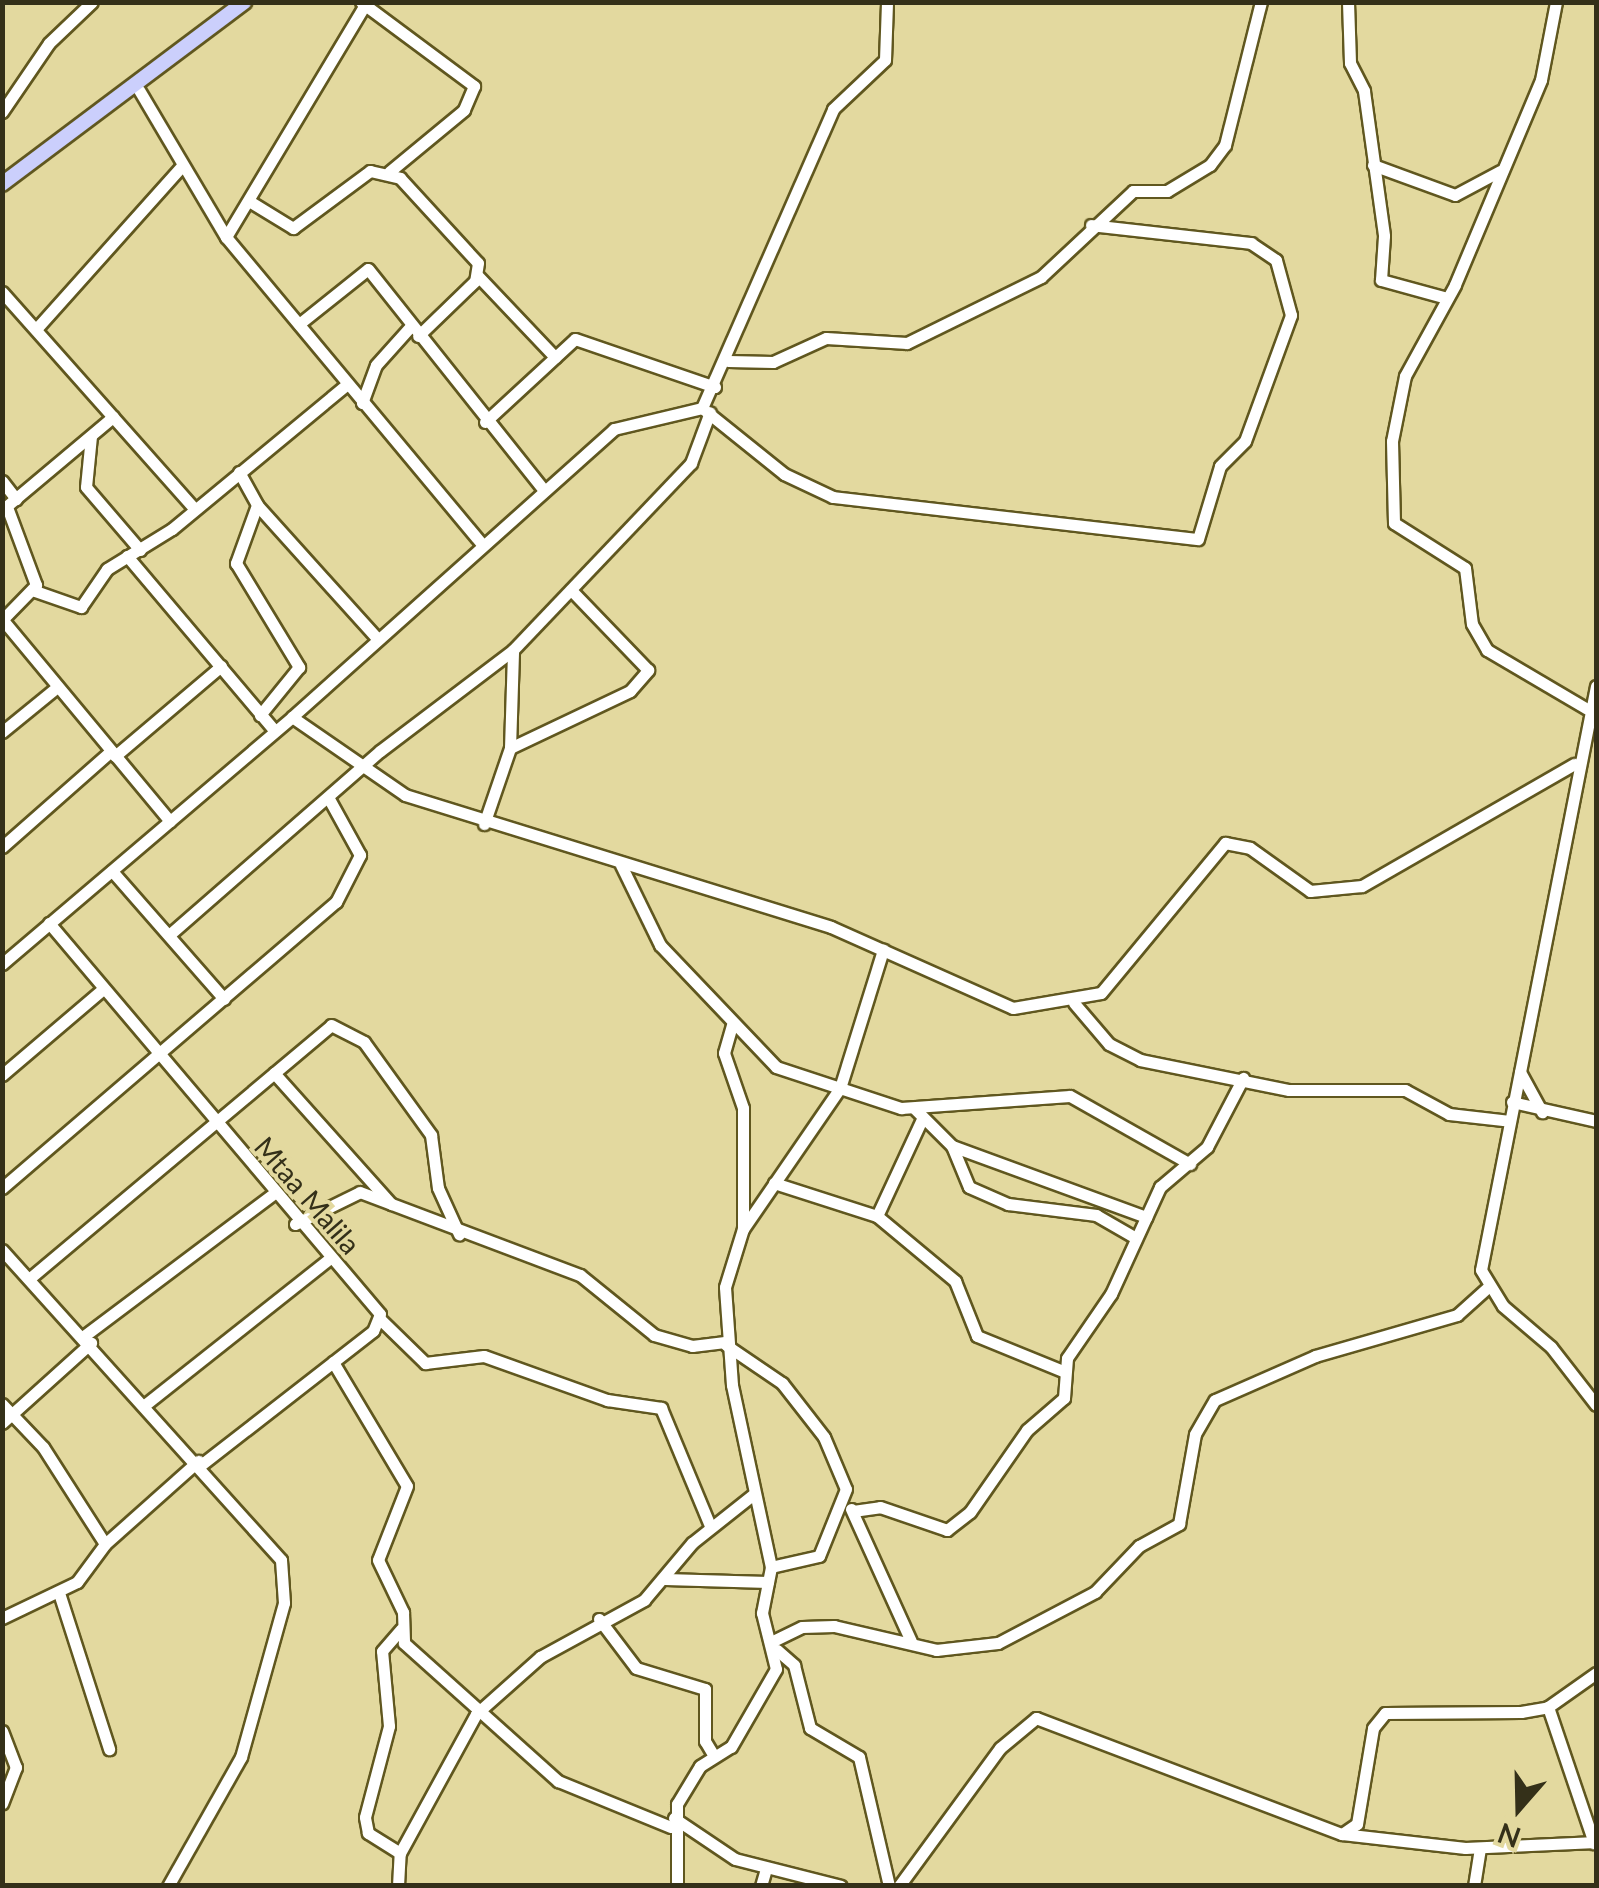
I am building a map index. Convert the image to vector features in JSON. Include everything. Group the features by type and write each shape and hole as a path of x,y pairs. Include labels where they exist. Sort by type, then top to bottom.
{"main road":[{"path":"2,184 139,90 244,2"}],"street":[{"path":"2,112 48,43 92,2"},
{"path":"170,935 359,770 513,650 690,463 715,387 833,109 885,60 887,2"},
{"path":"728,361 774,362 826,338 907,342 1041,277 1092,225 1133,191 1167,190 1219,156 1261,2"},
{"path":"1348,2 1350,63 1364,91 1373,165 1381,280 1447,298"},
{"path":"1556,2 1541,80 1447,298 1405,376 1392,441 1394,523 1466,568 1472,624 1486,650 1587,709"},
{"path":"226,237 362,5 474,86 464,110 389,172"},
{"path":"139,90 180,168 226,237 482,544"},
{"path":"1373,165 1455,194 1500,171"},
{"path":"36,328 180,168"},
{"path":"249,201 293,228 370,171 389,172 460,240 478,276 555,356"},
{"path":"706,410 784,474 833,497 1198,538 1220,466 1245,441 1291,314 1276,260 1251,243 1092,225"},
{"path":"299,324 363,266 485,422 544,490"},
{"path":"362,403 376,365 478,276"},
{"path":"2,292 195,509"},
{"path":"485,422 575,339 715,387"},
{"path":"35,591 81,607 94,581 195,509 346,385"},
{"path":"2,964 292,717 375,636 614,429 706,410"},
{"path":"8,505 113,417"},
{"path":"91,436 86,486 220,666 273,730"},
{"path":"239,472 257,504 375,636"},
{"path":"2,482 35,591"},
{"path":"257,504 236,562 299,667 260,715"},
{"path":"510,748 630,692 648,670 571,590"},
{"path":"35,591 3,619 56,688 170,821"},
{"path":"484,824 510,748 513,650"},
{"path":"2,847 220,666"},
{"path":"1596,686 1574,764 1520,1072 1482,1251 1487,1288 1596,1404"},
{"path":"2,732 56,688"},
{"path":"292,717 359,770 484,824 883,950 993,1004 1074,1003 1121,977 1183,884 1225,843 1250,848 1310,890 1362,886 1574,764"},
{"path":"2,1188 165,1057 224,999 311,931 358,868 356,836 328,797"},
{"path":"621,865 660,946 776,1066 914,1108 1070,1096 1190,1164"},
{"path":"112,870 224,999"},
{"name":"Mtaa Malila","path":"49,923 165,1057 295,1224 425,1363 484,1356 607,1400 660,1408 710,1526"},
{"path":"883,950 840,1088 743,1229 725,1287 726,1344 771,1567 762,1613 775,1646 794,1665 810,1728 860,1757 888,1886"},
{"path":"2,1075 104,989"},
{"path":"1074,1003 1109,1044 1140,1060 1307,1092 1406,1090 1448,1114 1510,1121"},
{"path":"732,1024 724,1066 743,1108 743,1229"},
{"path":"30,1278 331,1026 364,1042 431,1135 438,1188 458,1234"},
{"path":"1520,1072 1542,1112"},
{"path":"274,1073 391,1205"},
{"path":"848,1507 880,1507 932,1530 954,1528 1064,1398 1065,1372 1160,1188 1190,1164 1221,1126 1243,1078"},
{"path":"1512,1102 1542,1112 1596,1121"},
{"path":"914,1108 952,1146 1146,1216"},
{"path":"877,1216 922,1119"},
{"path":"952,1146 960,1175 978,1192 1096,1215 1136,1238"},
{"path":"774,1183 877,1216 955,1281 977,1336 1065,1372"},
{"path":"295,1224 354,1192 458,1234 580,1275 654,1335 692,1346 726,1344 782,1382 824,1437 848,1507 911,1641"},
{"path":"7,1420 88,1339 272,1195"},
{"path":"2,1250 200,1463 281,1560 287,1583 241,1757 168,1886"},
{"path":"146,1404 328,1260"},
{"path":"775,1646 834,1626 968,1651 1095,1592 1139,1546 1179,1524 1195,1434 1215,1400 1316,1356 1456,1315 1487,1288"},
{"path":"2,1618 60,1596 104,1544 381,1320"},
{"path":"333,1362 406,1486 378,1560 403,1612 401,1629 382,1651 389,1726 364,1817 368,1832 400,1853"},
{"path":"2,1404 7,1420 104,1544"},
{"path":"398,1886 400,1853 476,1714 599,1619 665,1580 710,1526 755,1493"},
{"path":"771,1567 819,1556 848,1507"},
{"path":"665,1580 768,1582"},
{"path":"60,1596 109,1749"},
{"path":"599,1619 636,1668 705,1688 705,1742 714,1756"},
{"path":"401,1629 476,1714 558,1781 672,1822 715,1849 766,1869 841,1886"},
{"path":"677,1886 672,1822 691,1776 714,1756 731,1748 767,1692 775,1646"},
{"path":"1342,1834 1357,1824 1372,1728 1385,1712 1548,1707 1596,1673"},
{"path":"899,1886 1000,1748 1036,1718 1342,1834 1480,1848 1595,1842 1548,1707"},
{"path":"2,1731 16,1767 2,1803"},
{"path":"1474,1886 1480,1848"},
{"path":"761,1886 766,1869"}]}
